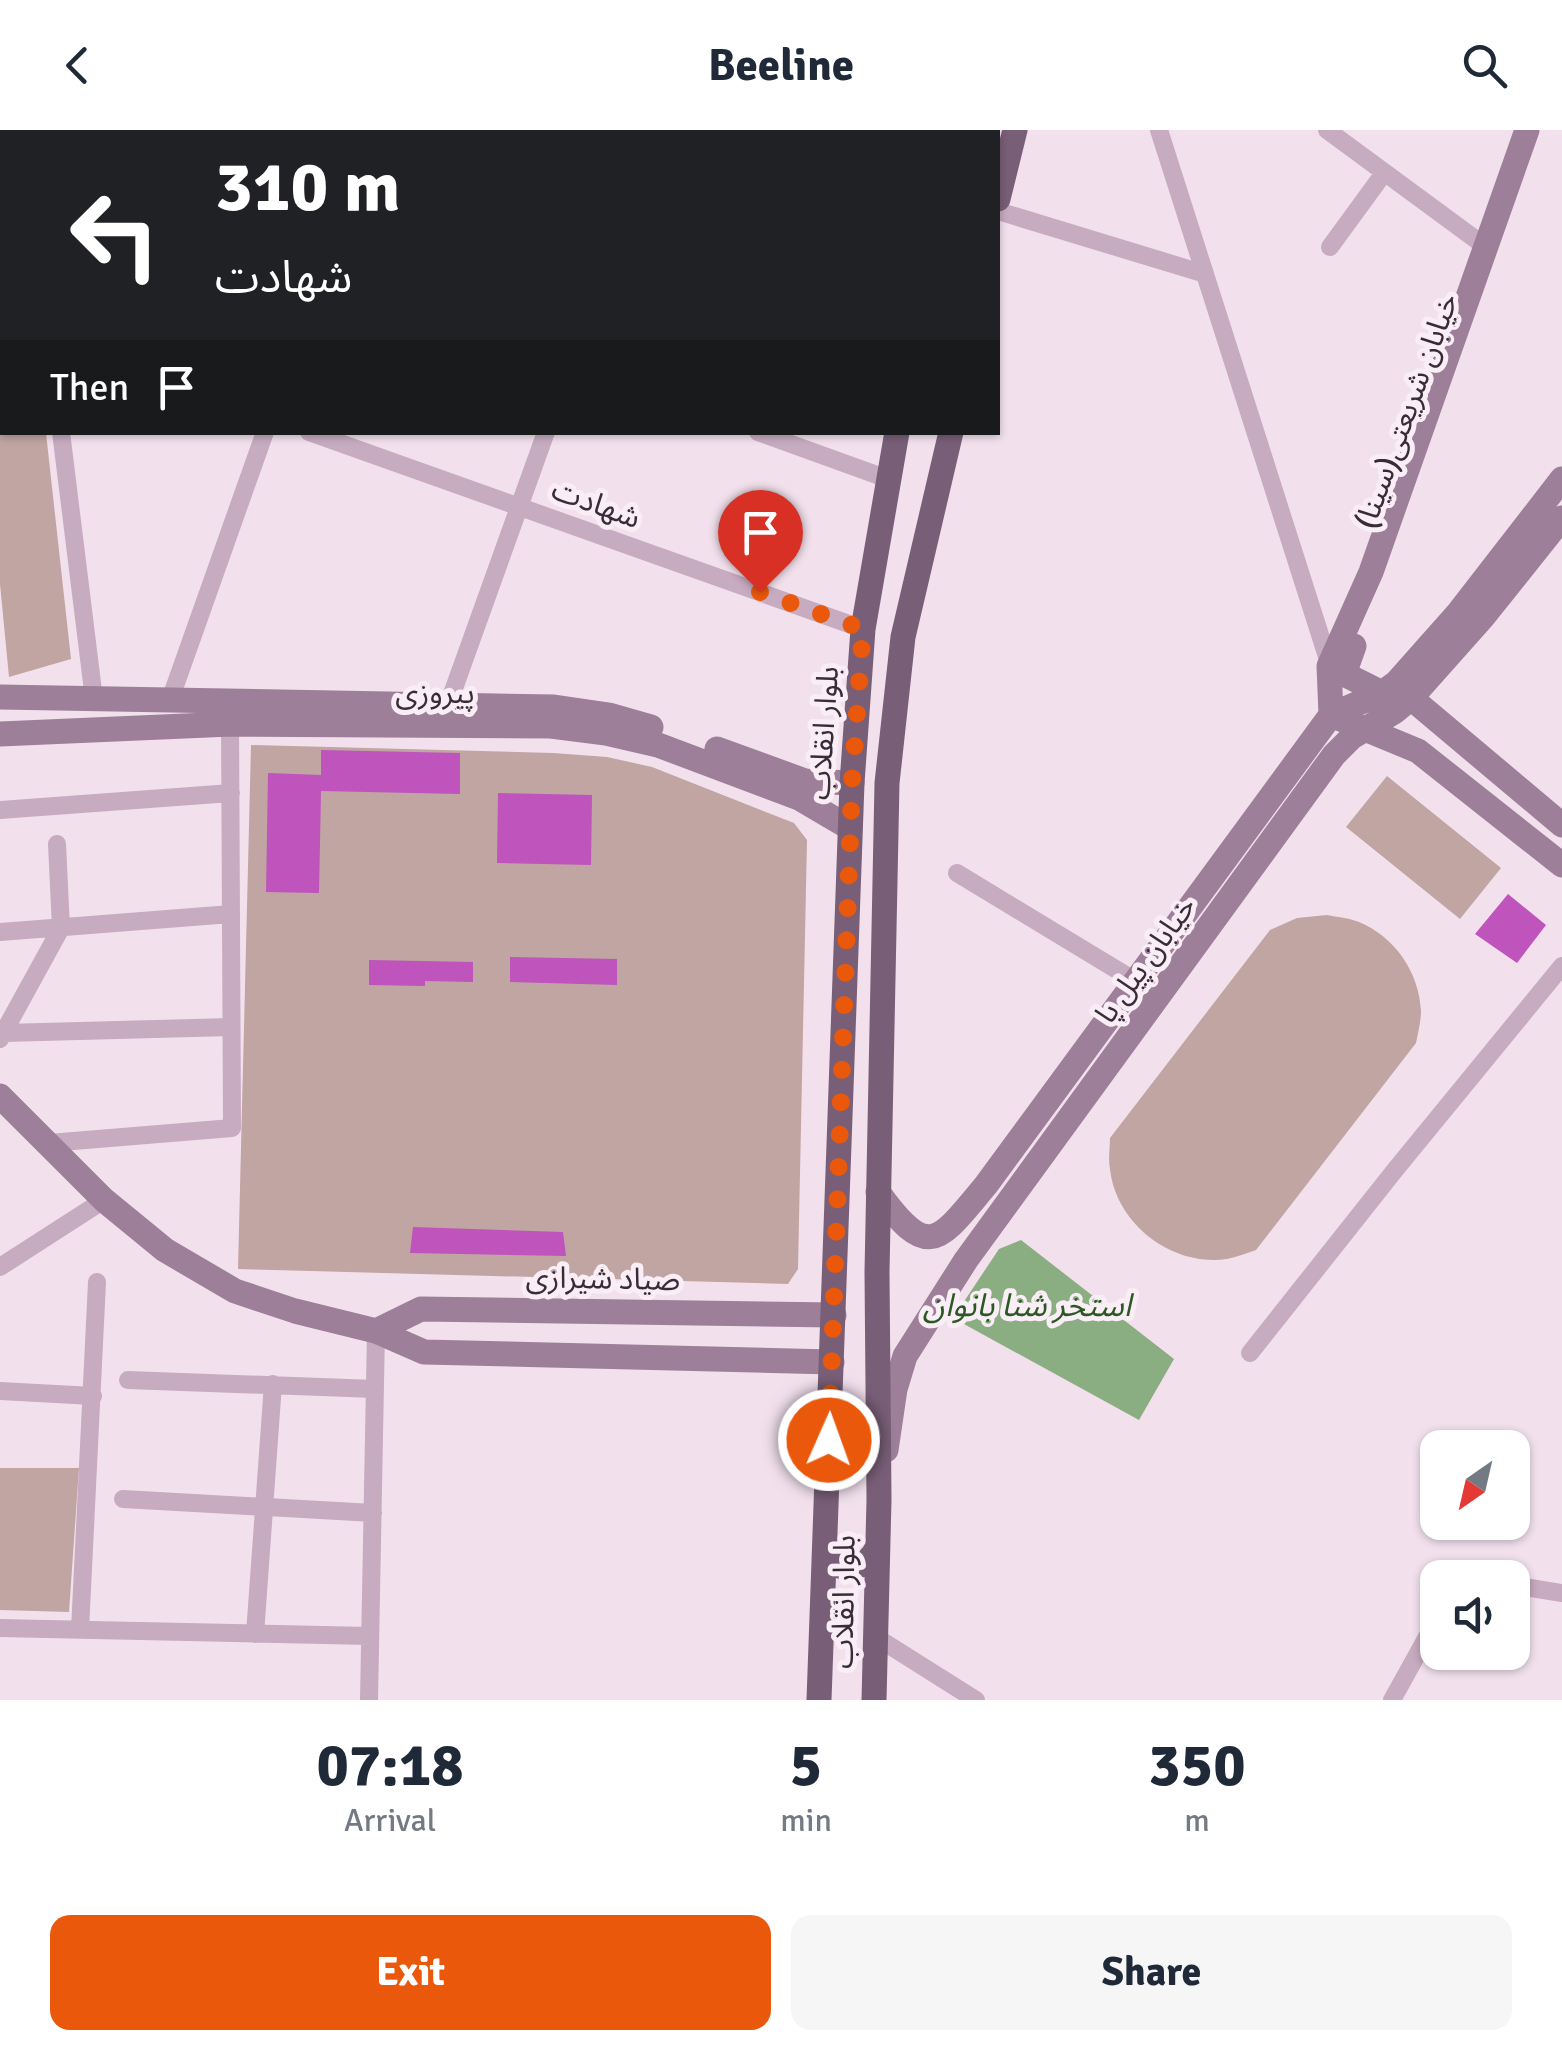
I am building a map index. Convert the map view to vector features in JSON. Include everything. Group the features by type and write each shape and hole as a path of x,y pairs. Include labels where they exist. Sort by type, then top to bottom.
{"main road":[{"path":"1000,191 1015,130"},
{"name":"خیابان شریعتی(سینا)","path":"1331,715 1336,670 1527,130"},
{"name":"خیابان شریعتی(سینا)","path":"1336,670 1546,130"},
{"name":"بلوار انقلاب","path":"818,1700 852,783 863,629 896,435"},
{"name":"بلوار انقلاب","path":"874,1700 879,1500 878,1192 887,783 903,636 950,435"},
{"path":"1331,715 1396,683 1459,612 1562,480"},
{"name":"خیابان پیل پا","path":"879,1500 895,1390 905,1356 966,1260 1334,755 1352,737 1411,698 1484,617 1562,518"},
{"path":"1336,670 1382,693 1411,698 1562,825"},
{"name":"پیروزی","path":"0,697 170,700 230,712 552,726 606,733 658,745 799,798 850,828"},
{"name":"پیروزی","path":"0,734 230,712 448,705 554,707 609,715 663,730 805,781 852,783"},
{"path":"1331,715 1418,751 1562,866"},
{"name":"خیابان پیل پا","path":"934,1237 947,1231 986,1185 1331,715"},
{"path":"0,1096 104,1200 166,1250 234,1290 294,1311 376,1331 424,1352 832,1362"},
{"path":"878,1192 899,1220 917,1235 934,1237 949,1258 966,1260"},
{"name":"صیاد شیرازی","path":"376,1331 420,1309 834,1315"},
{"path":"786,1314 794,1330 794,1344 787,1361"},
{"path":"825,1558 833,1564 854,1568 872,1558 877,1548"}],"street":[{"path":"1159,130 1336,670"},
{"path":"1326,130 1486,247"},
{"path":"1330,247 1384,172"},
{"path":"1000,212 1205,274"},
{"path":"61,435 94,698"},
{"path":"170,700 264,435"},
{"name":"شهادت","path":"318,435 863,629"},
{"path":"448,705 545,435"},
{"path":"766,435 888,479"},
{"path":"49,1143 232,1128 230,712"},
{"path":"0,810 231,793"},
{"path":"2,1036 61,928 58,844"},
{"path":"957,873 1137,982"},
{"path":"0,932 231,914"},
{"path":"1250,1353 1562,966"},
{"path":"2,1036 232,1027"},
{"path":"0,1267 104,1200"},
{"path":"80,1630 97,1282"},
{"path":"369,1700 376,1331"},
{"path":"128,1380 375,1389"},
{"path":"255,1634 272,1384"},
{"path":"0,1392 92,1396"},
{"path":"123,1499 372,1513"},
{"path":"1530,1588 1562,1593"},
{"path":"0,1628 370,1636"},
{"path":"876,1637 976,1700"},
{"path":"1392,1700 1420,1649"}],"shaded area":[{"path":"0,435 46,435 71,659 9,677 0,584"},
{"path":"251,745 607,757 652,767 794,823 807,840 798,1269 788,1284 238,1269"},
{"path":"1387,776 1501,868 1460,919 1346,827"},
{"path":"1327,915 1372,929 1403,958 1419,997 1421,1015 1416,1043 1256,1250 1227,1259 1206,1260 1167,1249 1135,1224 1123,1207 1110,1169 1110,1138 1270,930 1297,918"},
{"path":"0,1468 79,1468 69,1612 0,1610"}],"water":[{"name":"استخر شنا بانوان","path":"1021,1240 1174,1359 1139,1420 953,1318 999,1249"}],"building":[{"path":"321,750 460,753 460,794 321,791 319,893 266,892 268,773 321,775"},
{"path":"498,793 592,795 591,865 497,863"},
{"path":"1508,894 1546,925 1517,963 1475,934"},
{"path":"510,957 617,959 617,985 510,982"},
{"path":"369,960 473,962 473,982 369,985"},
{"path":"413,1227 563,1232 566,1256 410,1253"}],"route":[{"path":"760,592 863,629 852,783 829,1440"}]}
